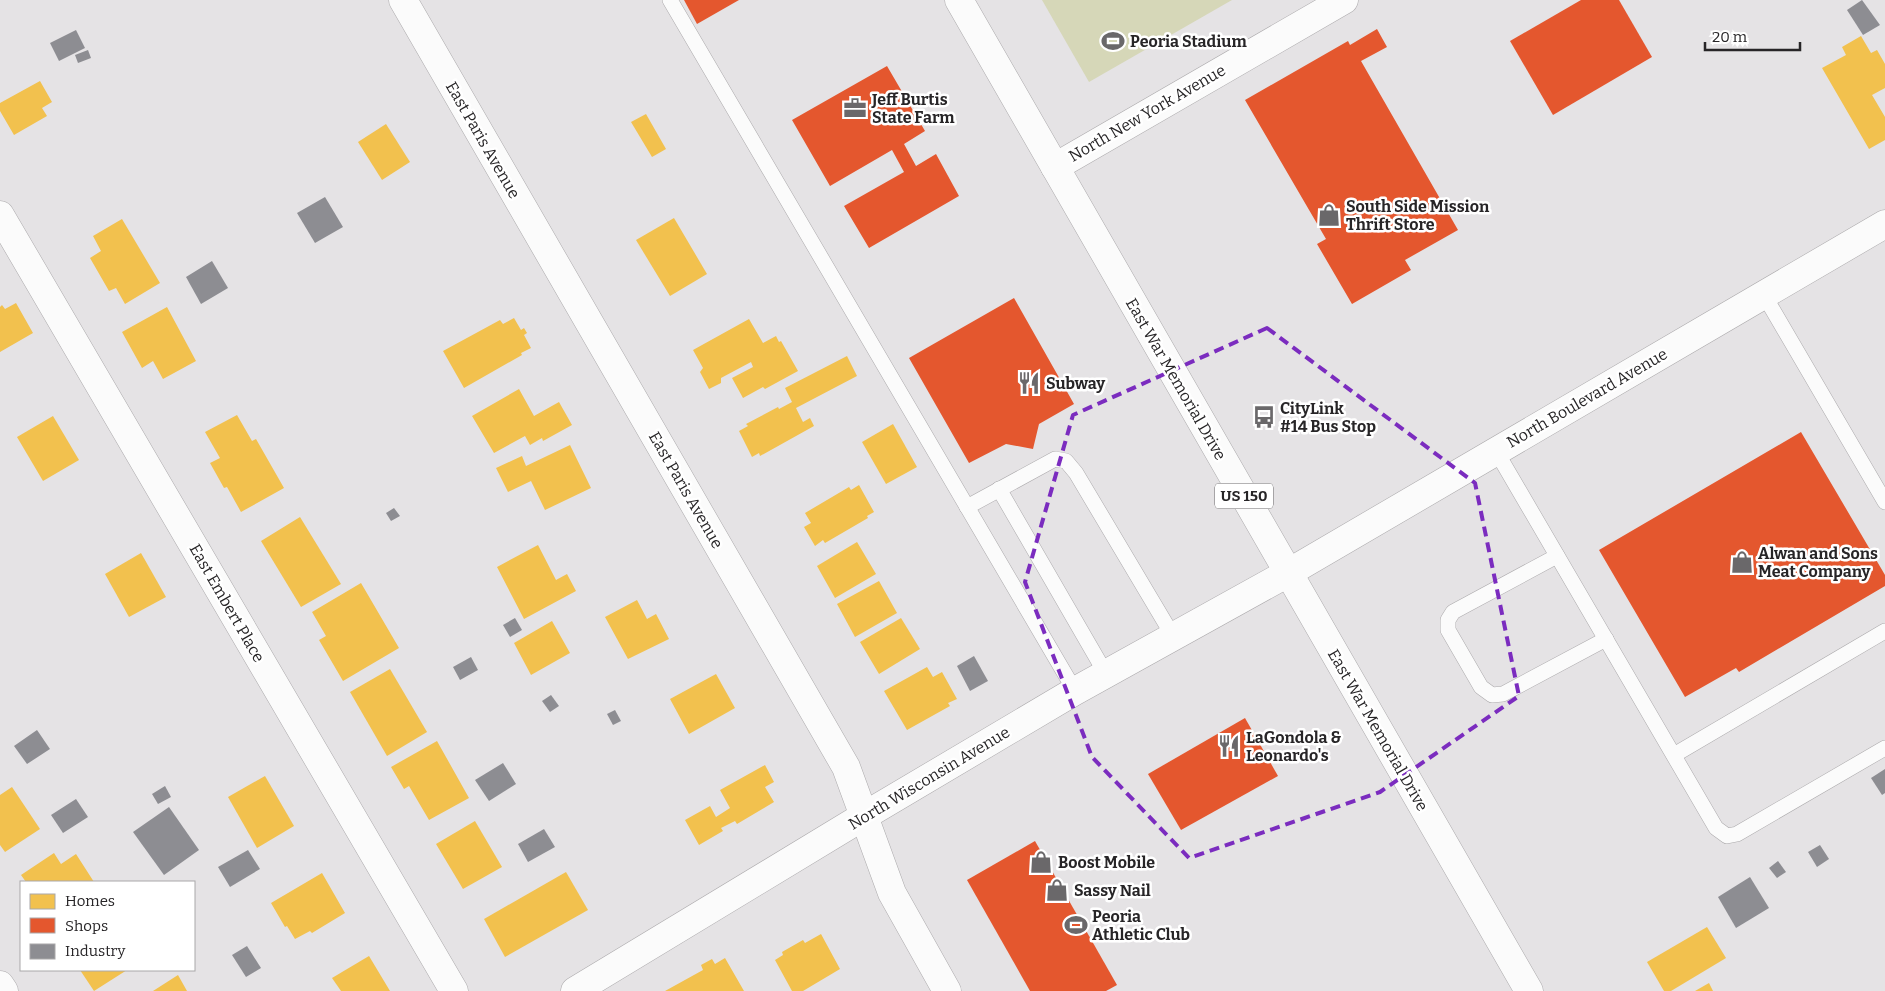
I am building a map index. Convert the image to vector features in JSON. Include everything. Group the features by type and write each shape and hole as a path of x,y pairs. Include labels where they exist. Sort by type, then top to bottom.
{"main road":[{"name":"East War Memorial Drive","path":"959,0 1529,991"},
{"name":"North New York Avenue","path":"1055,167 1344,0"},
{"name":"East Paris Avenue","path":"405,1 846,767 892,893 947,991"},
{"name":"East Embert Place","path":"0,215 454,991"},
{"name":"North Boulevard Avenue","path":"1288,573 1885,224"},
{"name":"North Wisconsin Avenue","path":"575,991 864,816 1076,691 1288,573"},
{"path":"0,985 4,991"}],"lane":[{"path":"670,0 1076,691"},
{"path":"1764,295 1885,502"},
{"path":"1496,451 1716,828 1726,836 1737,834 1885,748"},
{"path":"967,507 1054,459 1066,461 1076,472 1173,636"},
{"path":"998,489 1106,674"},
{"path":"1557,556 1453,612 1448,620 1448,630 1481,687 1492,695 1504,694 1606,639"},
{"path":"1674,755 1885,631"}],"highlighted area":[{"path":"1267,328 1475,483 1519,696 1380,792 1189,858 1092,757 1025,582 1073,415"}],"green space":[{"name":"Peoria Stadium","path":"1042,0 1232,0 1089,82"}],"building: Homes":[{"path":"1861,36 1871,53 1877,50 1885,64 1885,88 1872,95 1885,117 1885,140 1869,149 1822,68 1846,55 1842,47"},
{"path":"40,81 52,102 42,108 47,116 14,135 0,111 0,103"},
{"path":"646,114 666,149 652,157 631,122"},
{"path":"386,124 410,162 382,180 358,142"},
{"path":"674,218 707,274 670,296 636,240"},
{"path":"122,219 160,283 125,304 116,288 109,291 90,258 101,251 93,236"},
{"path":"16,303 33,333 0,352 0,307 2,305 5,309"},
{"path":"167,307 196,361 163,379 153,361 142,368 122,332"},
{"path":"514,318 521,330 524,328 527,333 524,335 531,348 464,388 443,351 500,320 503,324"},
{"path":"749,319 763,343 776,336 779,342 781,341 798,371 765,389 763,387 743,398 732,378 753,367 751,362 721,378 721,383 709,389 700,372 703,368 693,350"},
{"path":"847,356 857,376 796,408 803,422 810,418 814,426 760,456 759,453 752,457 739,431 748,426 746,424 778,407 779,409 792,402 785,388"},
{"path":"519,389 534,416 559,402 572,425 543,441 542,438 530,445 525,436 494,453 472,416"},
{"path":"237,415 252,441 256,439 284,488 241,512 227,487 224,488 210,463 220,458 205,432"},
{"path":"53,416 79,460 43,481 17,437"},
{"path":"893,424 917,467 886,484 862,442"},
{"path":"570,445 591,488 545,510 531,481 508,492 496,468 522,456 526,466"},
{"path":"859,485 874,512 867,516 868,518 825,543 823,540 815,546 804,527 811,523 805,513 849,487 851,490"},
{"path":"300,517 341,584 301,607 261,541"},
{"path":"857,542 876,574 835,598 817,566"},
{"path":"538,545 556,580 567,574 576,591 524,619 497,567"},
{"path":"141,553 166,597 129,617 105,574"},
{"path":"879,581 897,613 855,637 837,604"},
{"path":"361,583 399,648 343,681 319,640 326,636 312,612"},
{"path":"637,600 647,619 656,614 669,639 628,659 605,617"},
{"path":"901,618 920,649 879,674 860,642"},
{"path":"552,621 570,653 531,675 514,643"},
{"path":"927,667 933,677 942,672 957,699 948,703 950,706 907,730 884,691"},
{"path":"390,669 427,732 387,756 350,692"},
{"path":"716,674 735,708 689,734 670,699"},
{"path":"437,741 469,798 429,820 409,786 404,789 391,767"},
{"path":"765,765 774,782 765,787 774,802 737,824 735,821 721,828 723,831 699,845 685,820 710,806 716,817 730,808 720,790"},
{"path":"265,776 294,826 257,848 228,797"},
{"path":"12,787 40,829 5,852 0,845 0,795"},
{"path":"475,821 502,867 463,889 436,844"},
{"path":"54,853 61,864 76,854 93,881 25,881 21,875"},
{"path":"566,872 588,910 505,957 484,919"},
{"path":"322,873 345,913 312,933 310,931 295,939 287,926 285,927 271,903"},
{"path":"1707,927 1726,958 1671,991 1664,991 1647,962"},
{"path":"821,934 840,969 803,991 792,991 775,960 783,955 782,952 803,940 805,943"},
{"path":"369,956 390,991 341,991 332,978"},
{"path":"725,958 744,991 665,991 703,970 701,965 712,959 715,964"},
{"path":"81,971 125,971 94,991"},
{"path":"178,975 187,991 153,991"},
{"path":"1709,983 1713,991 1695,991"}],"building: Shops":[{"path":"684,0 739,0 697,24"},
{"path":"1581,0 1619,0 1652,57 1553,115 1510,41"},
{"path":"1377,29 1387,47 1361,61 1458,230 1405,260 1411,270 1352,304 1317,244 1326,239 1245,100 1348,41 1350,45"},
{"path":"887,66 925,131 904,144 916,166 936,154 959,196 869,248 844,206 904,172 892,150 830,186 792,120"},
{"path":"1014,298 1074,404 1039,424 1033,449 1006,444 969,463 909,358"},
{"name":"Alwan and Sons Meat Company","path":"1801,432 1885,575 1885,586 1739,672 1736,668 1685,697 1599,550"},
{"name":"LaGondola & Leonardo's","path":"1245,718 1278,776 1181,830 1148,774"},
{"path":"1035,841 1117,985 1106,991 1030,991 967,880"}],"building: Industry":[{"path":"1862,0 1880,25 1863,35 1847,10"},
{"path":"76,30 85,48 59,61 50,43"},
{"path":"88,50 91,58 78,63 75,55"},
{"path":"325,197 343,227 315,243 297,213"},
{"path":"212,261 228,288 201,304 186,277"},
{"path":"394,508 400,516 391,521 386,513"},
{"path":"515,618 522,630 510,637 503,625"},
{"path":"974,656 988,681 970,691 957,666"},
{"path":"471,657 478,670 460,680 453,667"},
{"path":"551,695 559,706 550,712 542,701"},
{"path":"615,710 621,721 613,725 607,714"},
{"path":"37,730 50,749 27,764 14,746"},
{"path":"503,763 516,784 489,801 475,780"},
{"path":"1885,769 1885,793 1882,795 1871,778"},
{"path":"165,786 171,797 158,804 152,794"},
{"path":"76,799 88,817 63,833 51,815"},
{"path":"169,807 199,850 164,875 133,832"},
{"path":"544,829 555,847 528,862 518,844"},
{"path":"1820,845 1829,859 1817,867 1808,852"},
{"path":"248,850 260,869 230,887 218,867"},
{"path":"1778,861 1786,872 1777,878 1769,868"},
{"path":"1750,877 1769,908 1736,928 1718,897"},
{"path":"247,946 261,968 246,977 232,955"}],"place":[{"name":"Peoria Stadium","path":"1113,41"},
{"name":"Jeff Burtis State Farm","path":"855,108"},
{"name":"South Side Mission Thrift Store","path":"1329,215"},
{"name":"Subway","path":"1029,383"},
{"name":"CityLink #14 Bus Stop","path":"1264,417"},
{"name":"Alwan and Sons Meat Company","path":"1742,562"},
{"name":"LaGondola & Leonardo's","path":"1229,746"},
{"name":"Boost Mobile","path":"1041,862"},
{"name":"Sassy Nail","path":"1057,890"},
{"name":"Peoria Athletic Club","path":"1076,925"}]}
